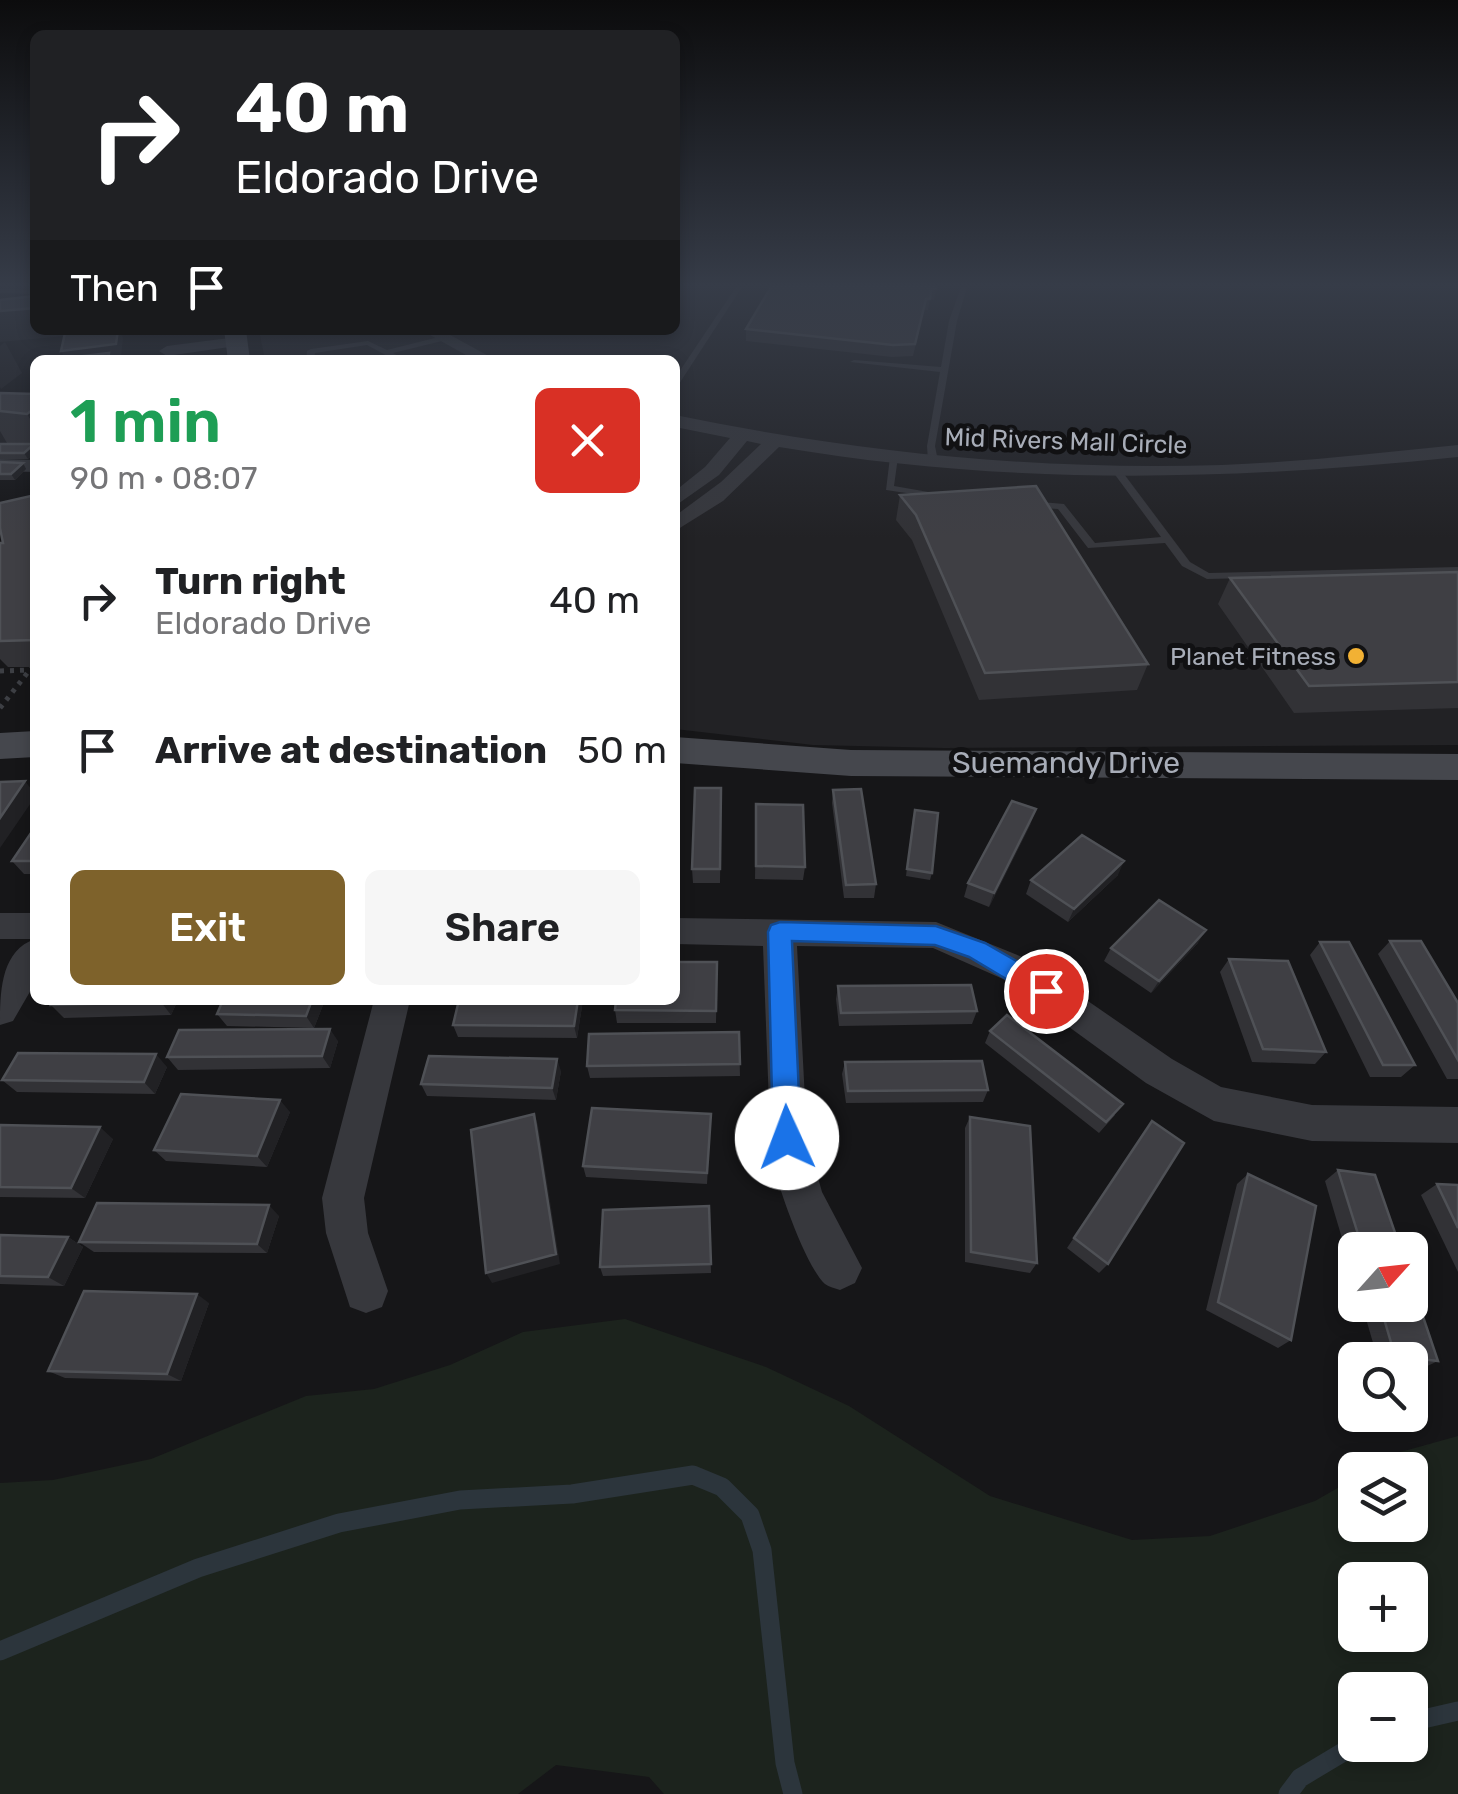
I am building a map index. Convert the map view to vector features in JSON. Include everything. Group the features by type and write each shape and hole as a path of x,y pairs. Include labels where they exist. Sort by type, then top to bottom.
{"street":[{"name":"Mid Rivers Mall Circle","path":"680,423 894,457 1118,472 1276,468 1458,451"},
{"path":"680,497 700,484 730,454 741,435"},
{"path":"680,522 745,474 774,440"},
{"path":"1433,454 1458,471"},
{"path":"0,465 30,466"},
{"path":"0,746 30,744"},
{"name":"Suemandy Drive","path":"680,750 851,763 1458,767"},
{"path":"0,926 30,926"},
{"path":"680,931 936,936 1015,969 1158,1072 1214,1102 1312,1123 1458,1125"},
{"path":"780,932 787,1138 793,1172 802,1200 840,1268"},
{"path":"0,1010 30,961"},
{"path":"366,1291 342,1198 391,1005"}],"lane":[{"path":"932,461 931,446 945,371"},
{"path":"894,457 888,488 950,498"},
{"path":"1118,472 1186,564 1208,576 1458,570"},
{"path":"1024,503 1062,506 1092,546 1168,540"}],"path":[{"path":"0,670 30,669"},
{"path":"0,708 30,671"}],"shaded area":[{"path":"680,371 1458,371 1458,745 813,745 680,730"},
{"path":"625,1319 766,1367 849,1406 990,1496 1132,1540 1210,1536 1315,1501 1338,1488 1338,1542 1428,1542 1428,1452 1401,1452 1458,1436 1458,1794 664,1794 649,1777 556,1765 518,1794 0,1794 0,1483 53,1480 151,1459 306,1396 374,1389 450,1365 523,1332"}],"building":[{"path":"0,393 30,394 27,414 0,411"},
{"path":"0,444 30,444 24,453 0,453"},
{"path":"0,462 23,463 11,474 0,474"},
{"path":"1036,486 1148,664 985,673 916,515 900,495"},
{"path":"30,496 30,640 0,641 0,503"},
{"name":"Planet Fitness","path":"1458,572 1458,682 1309,686 1230,578"},
{"path":"25,781 0,818 0,782"},
{"path":"695,788 721,788 720,869 692,869"},
{"path":"861,789 876,884 846,885 833,790"},
{"path":"1012,801 1036,809 994,893 968,883"},
{"path":"756,804 803,805 805,867 756,866"},
{"path":"915,810 938,813 932,873 907,869"},
{"path":"30,834 30,861 12,861"},
{"path":"1082,835 1124,861 1074,909 1031,880"},
{"path":"1159,900 1206,930 1159,981 1111,948"},
{"path":"1390,941 1421,941 1458,1003 1458,1060"},
{"path":"1320,942 1349,942 1415,1065 1383,1065"},
{"path":"1229,959 1288,961 1326,1052 1263,1049"},
{"path":"680,962 717,962 716,1011 615,1010 616,1005 680,1005"},
{"path":"971,985 977,1011 841,1013 838,986"},
{"path":"221,1005 310,1005 306,1016 217,1014"},
{"path":"458,1005 577,1005 574,1026 453,1025"},
{"path":"1007,1015 1123,1104 1106,1122 990,1031"},
{"path":"330,1029 322,1056 167,1057 179,1030"},
{"path":"739,1032 740,1064 587,1066 589,1034"},
{"path":"18,1053 156,1054 144,1082 2,1080"},
{"path":"429,1056 557,1059 552,1088 421,1084"},
{"path":"982,1061 988,1090 848,1091 845,1062"},
{"path":"181,1094 280,1100 257,1156 154,1150"},
{"path":"592,1108 711,1114 707,1173 583,1166"},
{"path":"534,1114 556,1254 486,1273 471,1130"},
{"path":"970,1117 1030,1126 1037,1263 971,1252"},
{"path":"1152,1121 1184,1143 1108,1264 1074,1238"},
{"path":"0,1125 100,1127 71,1188 0,1187"},
{"path":"1338,1170 1375,1175 1395,1232 1357,1232"},
{"path":"1248,1174 1316,1206 1291,1340 1218,1302"},
{"path":"1437,1184 1458,1185 1458,1228"},
{"path":"97,1203 269,1205 257,1244 79,1242"},
{"path":"709,1206 711,1264 600,1267 603,1210"},
{"path":"0,1235 68,1237 48,1277 0,1276"},
{"path":"84,1291 197,1294 167,1374 48,1371"},
{"path":"1385,1322 1425,1322 1438,1361 1428,1360 1428,1342 1391,1342"}],"waterway":[{"path":"0,1651 198,1568 339,1523 460,1500 572,1494 693,1475 722,1487 750,1515 762,1550 785,1763 793,1794"},
{"path":"1428,1718 1458,1711"},
{"path":"1288,1794 1300,1778 1338,1755"}],"place":[{"name":"Planet Fitness","path":"1356,656"}],"route":[{"path":"787,1138 780,932 936,936 977,950 1015,969 1046,991"}]}
